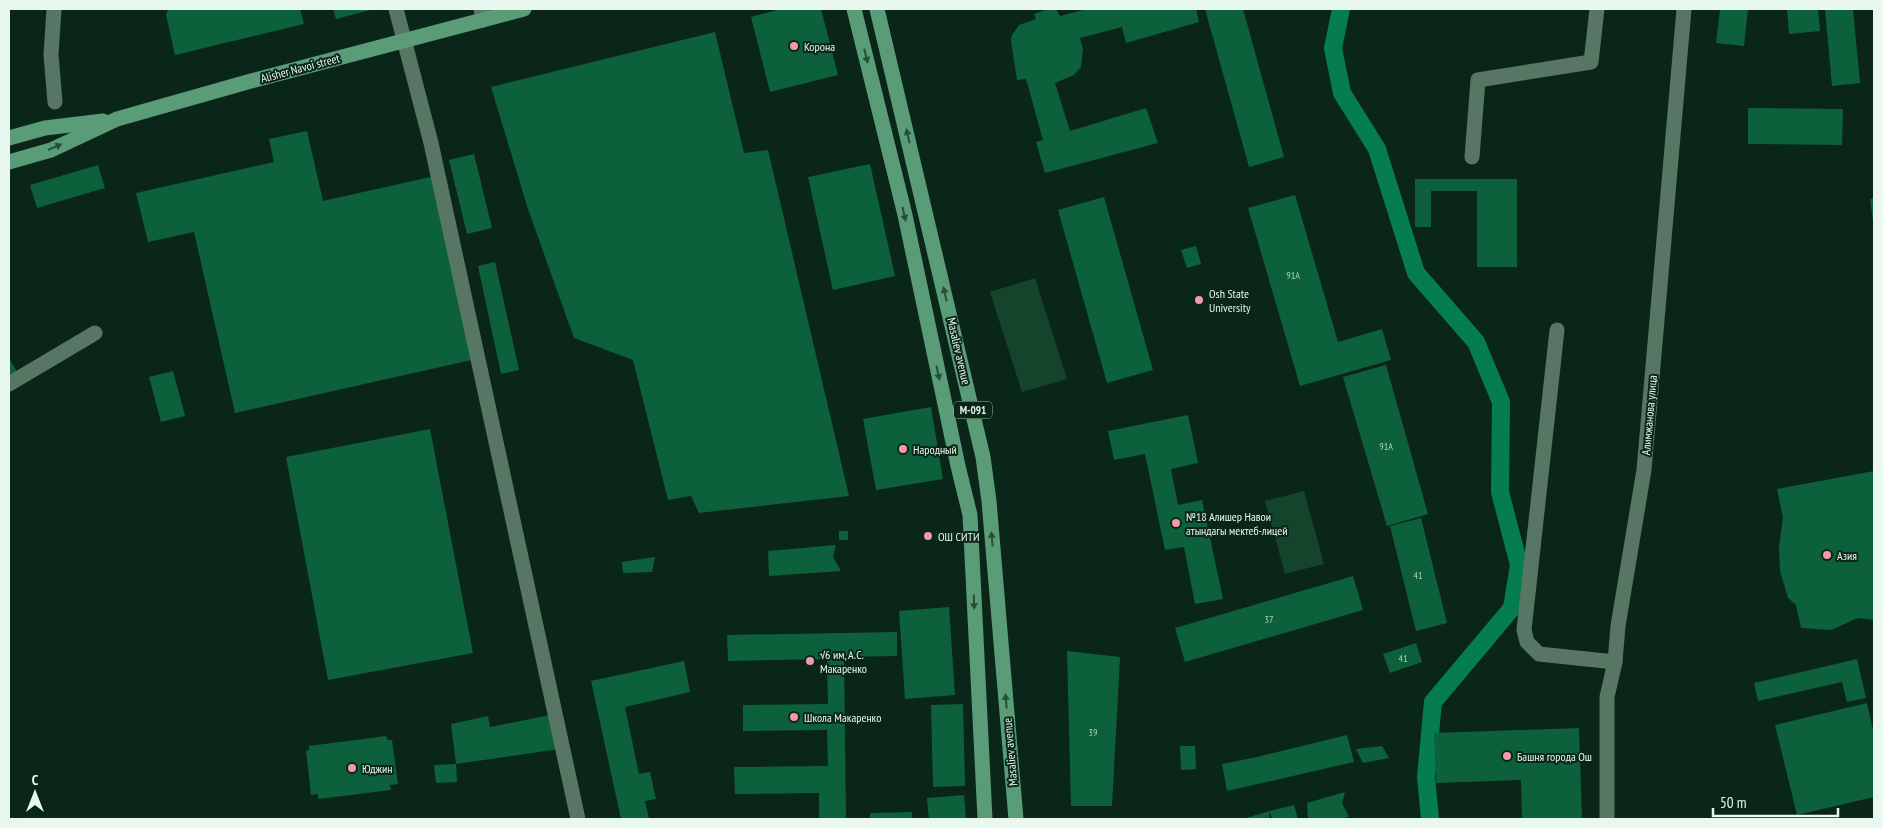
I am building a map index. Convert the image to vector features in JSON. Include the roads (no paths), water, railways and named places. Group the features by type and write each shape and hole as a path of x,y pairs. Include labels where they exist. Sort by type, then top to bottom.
{"main road":[{"name":"Alisher Navoi street","path":"9,138 45,128 117,119 403,40 482,14 524,9"},
{"name":"Masaliev avenue","path":"854,9 905,215 970,515 985,819"},
{"name":"Masaliev avenue","path":"878,9 983,457 989,501 1016,819"},
{"name":"Alisher Navoi street","path":"9,162 51,150 117,119"}],"street":[{"path":"54,9 51,55 55,102"},
{"path":"396,9 437,171 578,819"},
{"path":"1472,157 1478,80 1590,62 1597,9"},
{"name":"Алимжанова улица","path":"1607,819 1607,696 1615,662 1618,626 1644,470 1684,9"},
{"path":"1557,330 1524,630 1527,642 1538,654 1615,662"},
{"path":"9,384 95,333"}],"waterway":[{"path":"1341,9 1333,48 1342,93 1377,149 1416,273 1476,342 1501,402 1500,492 1519,565 1512,608 1433,702 1426,777 1430,819"}],"place":[{"name":"Корона","path":"794,46"},
{"name":"Osh State University","path":"1199,300"},
{"name":"Народный","path":"903,449"},
{"name":"№18 Алишер Навои атындагы мектеб-лицей","path":"1176,523"},
{"name":"ОШ СИТИ","path":"928,536"},
{"name":"Азия","path":"1827,555"},
{"name":"√6 им, А.С. Макаренко","path":"810,661"},
{"name":"Школа Макаренко","path":"794,717"},
{"name":"Башня города Ош","path":"1507,756"},
{"name":"Юджин","path":"352,768"}]}
